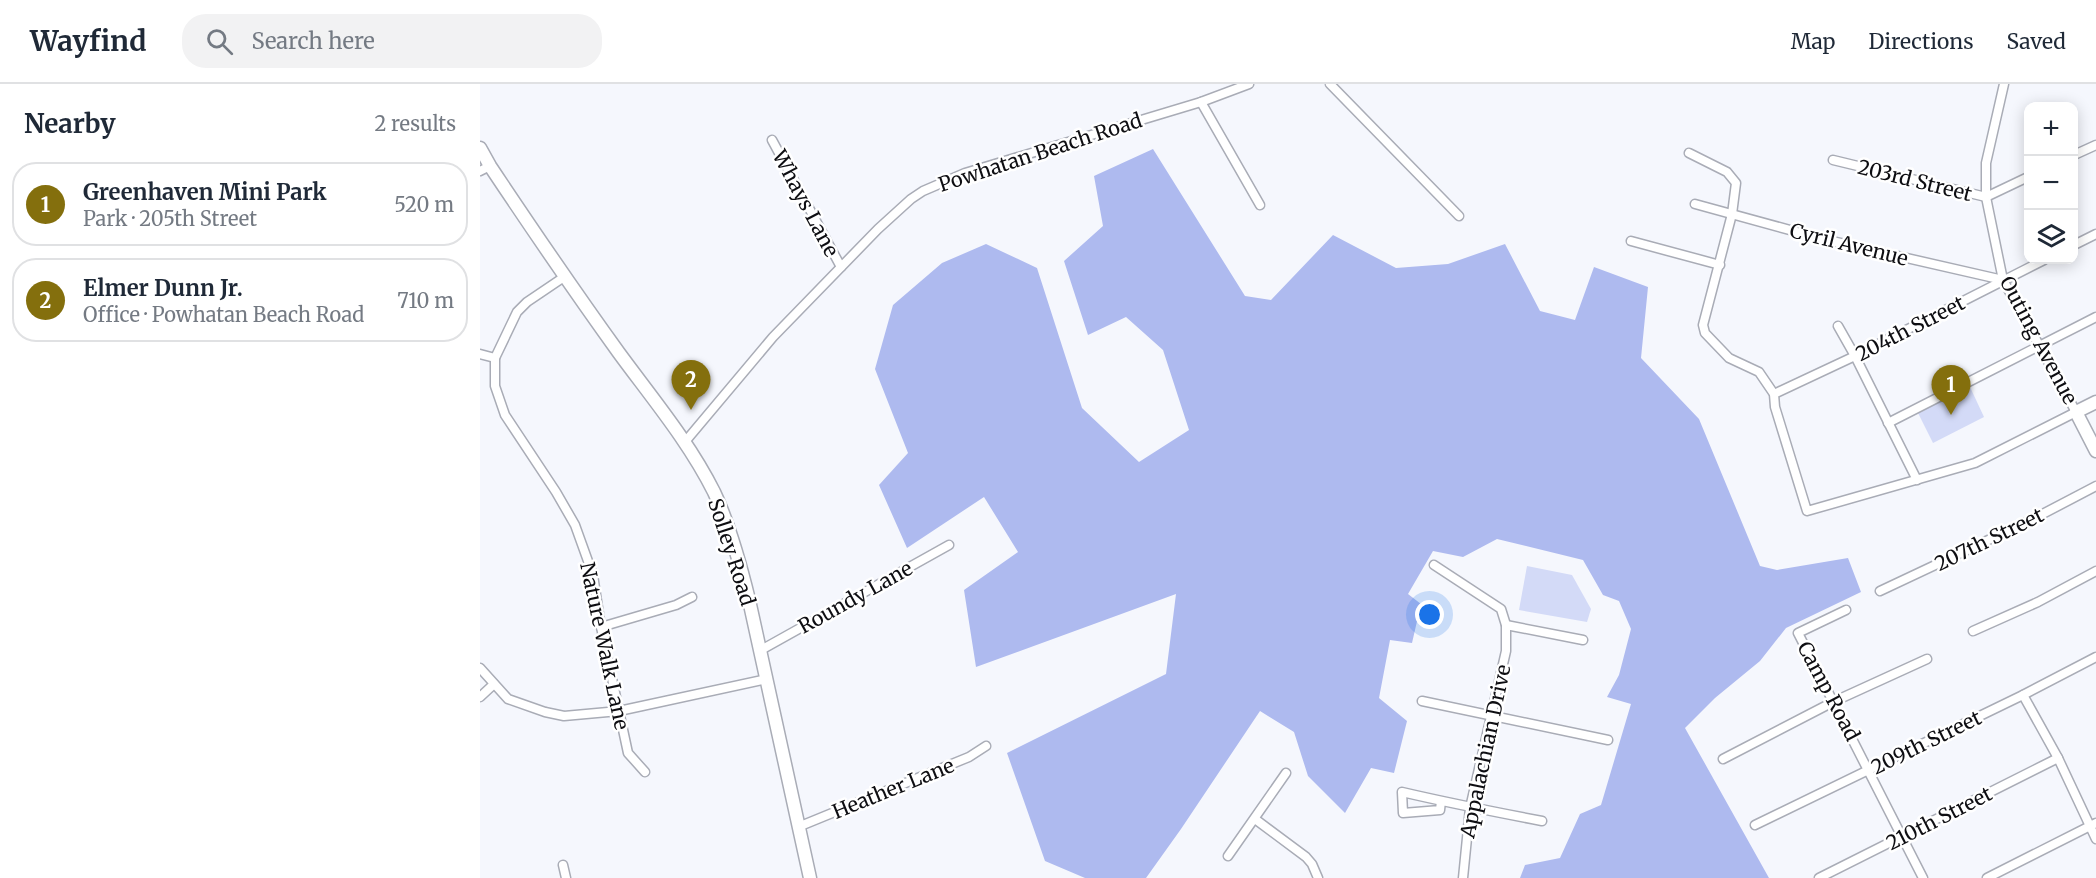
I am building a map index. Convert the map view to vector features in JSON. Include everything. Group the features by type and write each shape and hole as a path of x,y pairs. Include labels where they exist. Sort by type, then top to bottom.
{"main road":[{"name":"Solley Road","path":"480,148 485,169 684,443 713,490 724,514 740,561 810,878"},
{"path":"2076,412 2096,402"},
{"name":"Outing Avenue","path":"2076,412 2096,451"}],"street":[{"name":"Powhatan Beach Road","path":"684,443 773,337 911,199 936,183 1092,133 1201,102 1249,84"},
{"path":"1330,84 1459,216"},
{"name":"Outing Avenue","path":"2004,84 1986,163 1986,197 2003,280 2076,412"},
{"path":"1201,102 1260,205"},
{"name":"Whays Lane","path":"772,140 841,267"},
{"path":"2078,153 2096,144"},
{"path":"1689,153 1727,172 1736,183 1732,214 1703,325 1705,333 1729,358 1759,372 1774,394 1775,407 1806,511 1975,463 2076,412"},
{"name":"203rd Street","path":"1833,160 1986,197 2024,179"},
{"name":"Cyril Avenue","path":"1695,204 1818,238 2003,280"},
{"path":"2078,243 2096,234"},
{"path":"1631,241 1719,265"},
{"name":"204th Street","path":"1774,394 1855,356 2036,264"},
{"name":"Nature Walk Lane","path":"564,278 527,302 517,312 495,358 495,386 505,415 575,525 593,575 601,627 628,753 645,772"},
{"path":"1888,423 2096,317"},
{"path":"1838,326 1917,480"},
{"path":"480,354 495,358"},
{"name":"207th Street","path":"1880,591 2035,518 2096,486"},
{"name":"Roundy Lane","path":"760,650 949,545"},
{"path":"1434,565 1502,609 1506,625 1583,639"},
{"path":"1973,631 2038,602 2096,571"},
{"path":"601,627 676,605 692,597"},
{"name":"Camp Road","path":"1846,610 1798,633 1835,701 1923,878"},
{"name":"Appalachian Drive","path":"1462,878 1470,808 1506,651 1506,625"},
{"name":"209th Street","path":"1755,825 2023,695 2096,657"},
{"path":"1723,759 1835,701 1927,659"},
{"path":"480,668 508,699 564,716 619,711 767,679"},
{"path":"480,697 494,684"},
{"path":"2023,695 2093,824 2096,839"},
{"path":"1422,701 1608,740"},
{"name":"Heather Lane","path":"798,827 969,757 986,746"},
{"name":"210th Street","path":"1819,878 2058,758"},
{"path":"1228,856 1286,773"},
{"path":"1441,801 1440,810 1403,813 1402,792 1441,801 1470,808 1542,821"},
{"path":"1255,819 1306,857 1316,870 1318,878"},
{"path":"1987,878 2093,824"},
{"path":"563,865 566,878"}],"shaded area":[{"path":"1153,149 1245,296 1271,300 1333,235 1396,268 1448,264 1505,244 1540,311 1575,320 1594,267 1648,287 1641,358 1699,419 1760,566 1777,570 1848,558 1861,592 1786,628 1760,661 1715,698 1685,728 1769,878 1520,878 1525,865 1560,858 1580,814 1601,805 1631,704 1607,697 1619,675 1631,629 1619,601 1603,595 1583,560 1497,539 1463,557 1433,551 1408,594 1421,604 1412,643 1390,640 1379,698 1407,721 1394,773 1371,768 1345,813 1308,776 1294,732 1260,711 1146,878 1085,878 1045,861 1007,753 1166,674 1176,594 976,667 964,590 1018,552 984,497 907,548 879,485 908,453 875,369 893,305 942,263 986,244 1037,268 1082,408 1139,462 1189,430 1163,350 1126,317 1088,335 1064,261 1103,226 1094,176"},
{"path":"1970,387 1984,417 1933,443 1918,413"},
{"path":"1527,566 1572,575 1591,609 1587,622 1519,610"}],"place":[{"name":"Elmer Dunn Jr.","path":"691,410"},
{"name":"Greenhaven Mini Park","path":"1951,415"}]}
